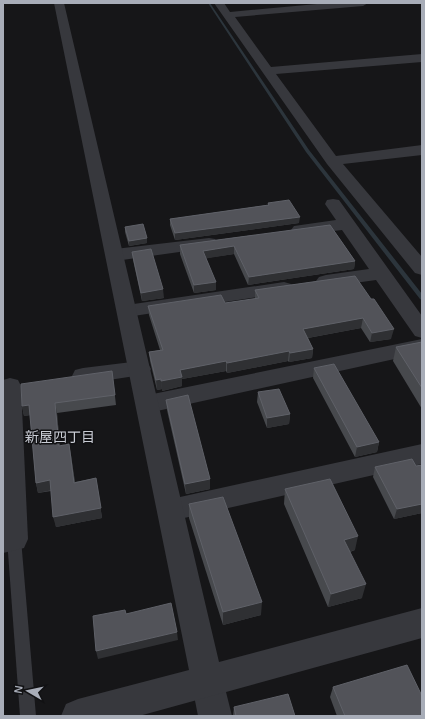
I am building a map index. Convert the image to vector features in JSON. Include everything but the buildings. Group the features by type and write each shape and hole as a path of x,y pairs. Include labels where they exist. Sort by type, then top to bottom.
{"street":[{"path":"59,3 148,404 215,716"},
{"path":"223,9 363,3"},
{"path":"223,9 332,161 422,269"},
{"path":"267,71 422,58"},
{"path":"332,161 422,150"},
{"path":"333,204 422,331"},
{"path":"285,232 347,224"},
{"path":"115,255 223,241"},
{"path":"127,311 382,273"},
{"path":"148,404 422,346"},
{"path":"63,379 140,369"},
{"path":"9,540 15,385"},
{"path":"171,510 422,454"},
{"path":"78,716 422,623"}],"lane":[{"path":"9,540 28,716"}],"waterway":[{"path":"209,3 307,151 422,298"}],"district":[{"name":"新屋四丁目","path":"60,437"}]}
